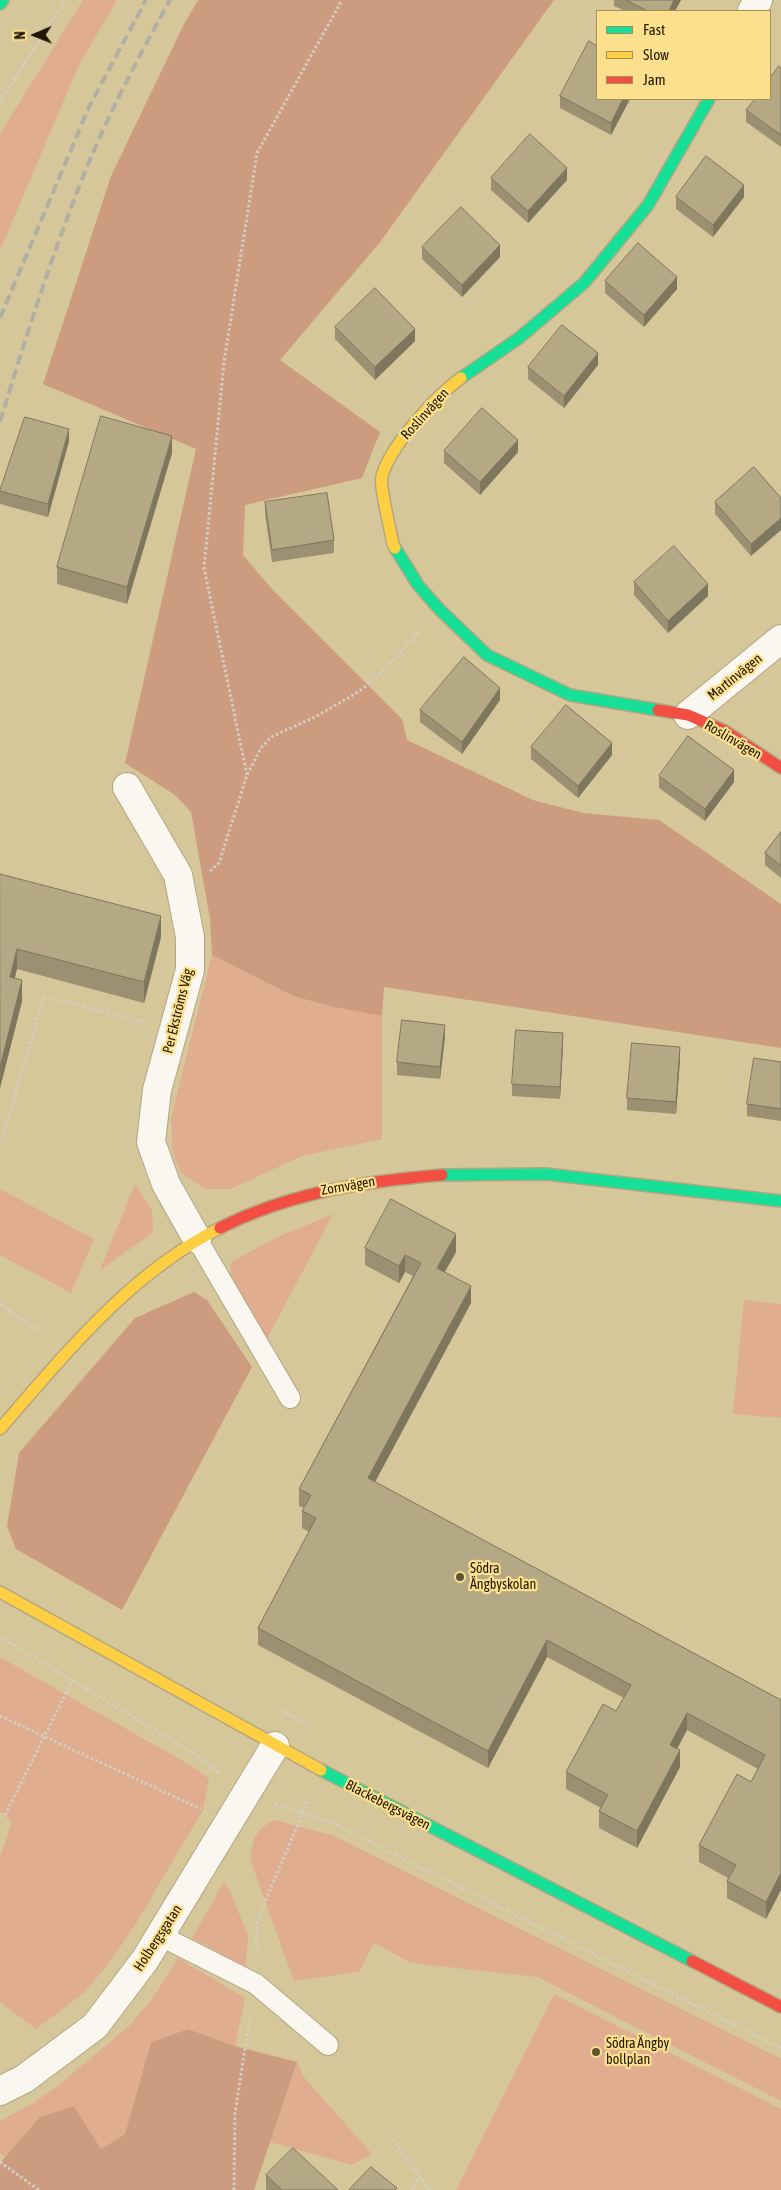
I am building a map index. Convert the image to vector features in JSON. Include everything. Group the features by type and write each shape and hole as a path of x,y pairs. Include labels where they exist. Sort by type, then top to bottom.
{"street":[{"path":"0,4 2,0"},
{"name":"Roslinvägen","path":"708,100 648,205 584,283 518,338 446,389 401,439 381,477 393,544 418,585 439,609 487,655 570,695 688,715 725,731 781,768"},
{"name":"Martinvägen","path":"688,715 781,639"},
{"name":"Per Ekströms Väg","path":"127,787 178,875 190,937 190,970 157,1090 151,1142 166,1184 197,1239"},
{"name":"Zornvägen","path":"0,1429 67,1351 157,1266 197,1239 231,1222 307,1194 380,1180 450,1174 546,1174 781,1201"},
{"name":"Blackebergsvägen","path":"0,1592 274,1746 781,2007"},
{"name":"Holbergsgatan","path":"0,2091 24,2079 94,2026 161,1936 274,1746"}],"lane":[{"path":"197,1239 290,1398"},
{"path":"161,1936 256,1984 328,2045"}],"path":[{"path":"0,101 66,0"},
{"path":"247,774 204,568 224,362 257,153 342,0"},
{"path":"183,898 219,863 247,774 261,748 271,737 316,717 360,691 385,669 422,629"},
{"path":"2,1140 44,996 175,1030"},
{"path":"0,1304 67,1351"},
{"path":"0,1637 196,1755 246,1794 330,1822 781,2048"},
{"path":"5,1815 72,1681"},
{"path":"0,1716 203,1810 246,1794"},
{"path":"390,2135 429,2190"},
{"path":"0,2162 38,2190"},
{"path":"412,2190 419,2177"}],"shaded area":[{"path":"83,0 117,0 79,65 0,250 0,134"},
{"path":"198,0 554,0 381,241 280,360 380,432 362,478 245,505 243,555 272,589 402,719 407,740 533,800 583,813 659,820 781,904 781,1048 384,987 382,1016 333,1007 293,996 212,955 210,919 191,812 175,795 125,763 196,449 43,384 111,176 184,24"},
{"path":"212,955 293,996 333,1007 382,1016 382,1139 302,1156 231,1189 205,1189 180,1172 172,1149 171,1118"},
{"path":"135,1184 152,1210 153,1233 100,1270"},
{"path":"0,1189 94,1239 71,1293 0,1255"},
{"path":"333,1214 266,1341 230,1281 231,1262 280,1236"},
{"path":"194,1292 207,1300 252,1367 122,1610 16,1549 7,1526 19,1453 135,1318"},
{"path":"744,1300 781,1304 781,1418 733,1414"},
{"path":"0,1657 195,1768 209,1779 203,1810 134,1927 106,1967 84,1993 36,2029 0,2002 0,1858 12,1821 0,1812"},
{"path":"275,1820 332,1835 781,2059 781,2101 537,1977 411,1963 374,1943 359,1972 294,1981 251,1862 253,1842 256,1836 263,1827"},
{"path":"224,1882 248,1935 246,1967 192,1938"},
{"path":"178,1958 245,1998 235,2046 188,2029 151,2042 125,2134 101,2149 74,2106 40,2117 5,2157 0,2153 0,2121 35,2102 61,2083 129,2026 155,1995"},
{"name":"Södra Ängby bollplan","path":"554,1994 781,2109 781,2190 456,2190"},
{"path":"188,2029 235,2046 297,2062 254,2190 0,2190 0,2163 40,2117 74,2106 101,2149 125,2134 151,2042"},
{"path":"297,2062 303,2076 372,2154 352,2165 270,2142"}],"building":[{"path":"626,0 674,0 669,10 646,10"},
{"path":"589,41 596,45 596,100 622,100 611,123 560,96"},
{"path":"779,66 781,68 781,135 746,110 754,100 771,100 771,77"},
{"path":"530,134 567,168 528,211 491,178"},
{"path":"706,156 744,185 713,225 676,197"},
{"path":"461,207 500,245 462,285 422,247"},
{"path":"638,243 677,277 644,315 605,281"},
{"path":"375,288 415,329 375,367 335,327"},
{"path":"562,325 598,353 564,396 528,367"},
{"path":"482,408 518,440 480,482 444,451"},
{"path":"101,416 172,436 127,587 57,567"},
{"path":"25,417 69,429 48,504 0,491"},
{"path":"754,467 781,498 781,518 751,544 715,502"},
{"path":"327,493 334,540 272,550 265,502"},
{"path":"674,546 708,584 668,621 634,582"},
{"path":"464,657 500,688 462,742 420,710"},
{"path":"566,705 612,743 578,786 531,747"},
{"path":"688,736 734,770 705,809 659,776"},
{"path":"781,832 781,866 765,853"},
{"path":"0,874 161,916 144,982 17,949 10,977 22,980 0,1067"},
{"path":"402,1020 445,1025 440,1067 397,1062"},
{"path":"516,1030 563,1033 560,1087 512,1084"},
{"path":"632,1043 680,1047 676,1102 627,1098"},
{"path":"754,1058 781,1062 781,1109 747,1104"},
{"path":"391,1199 456,1234 437,1268 471,1286 368,1478 781,1700 781,1873 766,1902 727,1881 736,1865 699,1845 737,1774 751,1782 765,1755 687,1713 670,1745 680,1750 637,1831 599,1811 608,1795 566,1772 603,1704 616,1711 631,1685 547,1640 488,1751 258,1628 316,1518 302,1511 311,1495 299,1489 421,1263 405,1255 399,1266 365,1248"},
{"path":"293,2148 338,2190 282,2190 266,2175"},
{"path":"371,2167 397,2188 395,2190 349,2190"}],"railway":[{"path":"0,318 89,107 146,0"},
{"path":"0,422 45,280 96,145 119,96 170,0"}],"traffic: fast":[{"path":"0,4 3,0"},
{"path":"461,378 519,338 584,283 648,205 708,100"},
{"path":"395,548 418,585 439,609 487,655 570,695 658,710"},
{"path":"442,1175 546,1174 781,1201"},
{"path":"321,1770 692,1961"}],"traffic: slow":[{"path":"395,548 382,489 382,476 394,451 415,423 439,397 461,378"},
{"path":"0,1429 74,1344 128,1291 188,1246 220,1228"},
{"path":"0,1592 321,1770"}],"traffic: jam":[{"path":"658,710 688,715 725,731 781,768"},
{"path":"220,1228 246,1216 300,1197 356,1185 442,1175"},
{"path":"692,1961 781,2007"}],"place":[{"name":"Södra Ängbyskolan","path":"460,1577"},
{"name":"Södra Ängby bollplan","path":"596,2052"}]}
